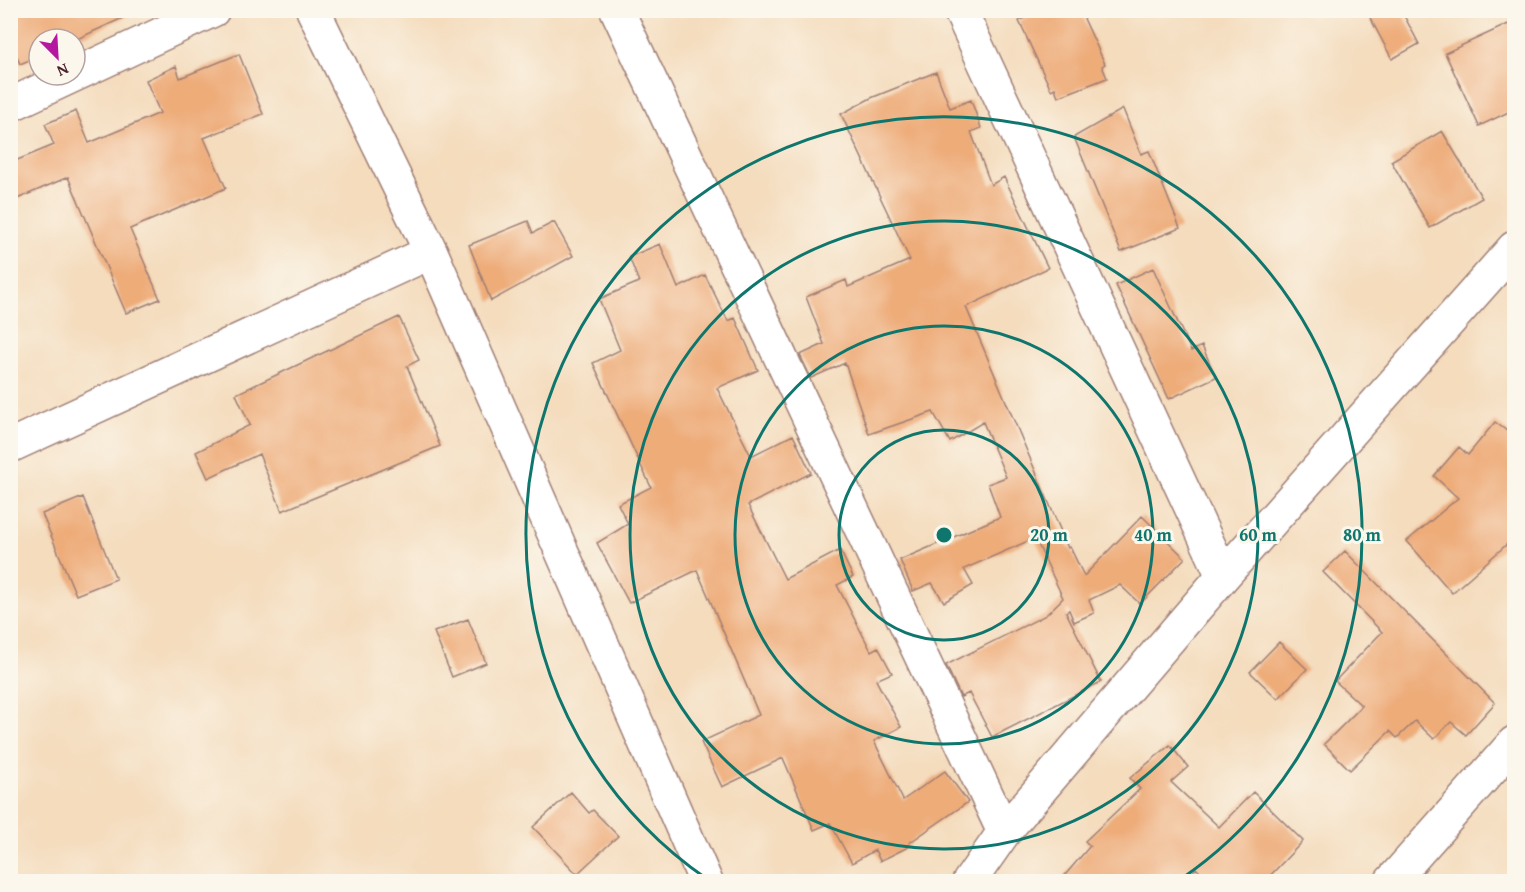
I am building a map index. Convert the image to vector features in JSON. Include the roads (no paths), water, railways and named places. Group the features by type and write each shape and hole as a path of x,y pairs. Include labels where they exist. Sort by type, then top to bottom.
{"street":[{"path":"10,105 213,10"},
{"path":"313,10 431,252 706,882"},
{"path":"617,10 1004,832"},
{"path":"960,10 1223,576"},
{"path":"969,882 1004,832 1223,576 1515,248"},
{"path":"10,446 431,252"},
{"path":"1391,882 1515,743"}]}
